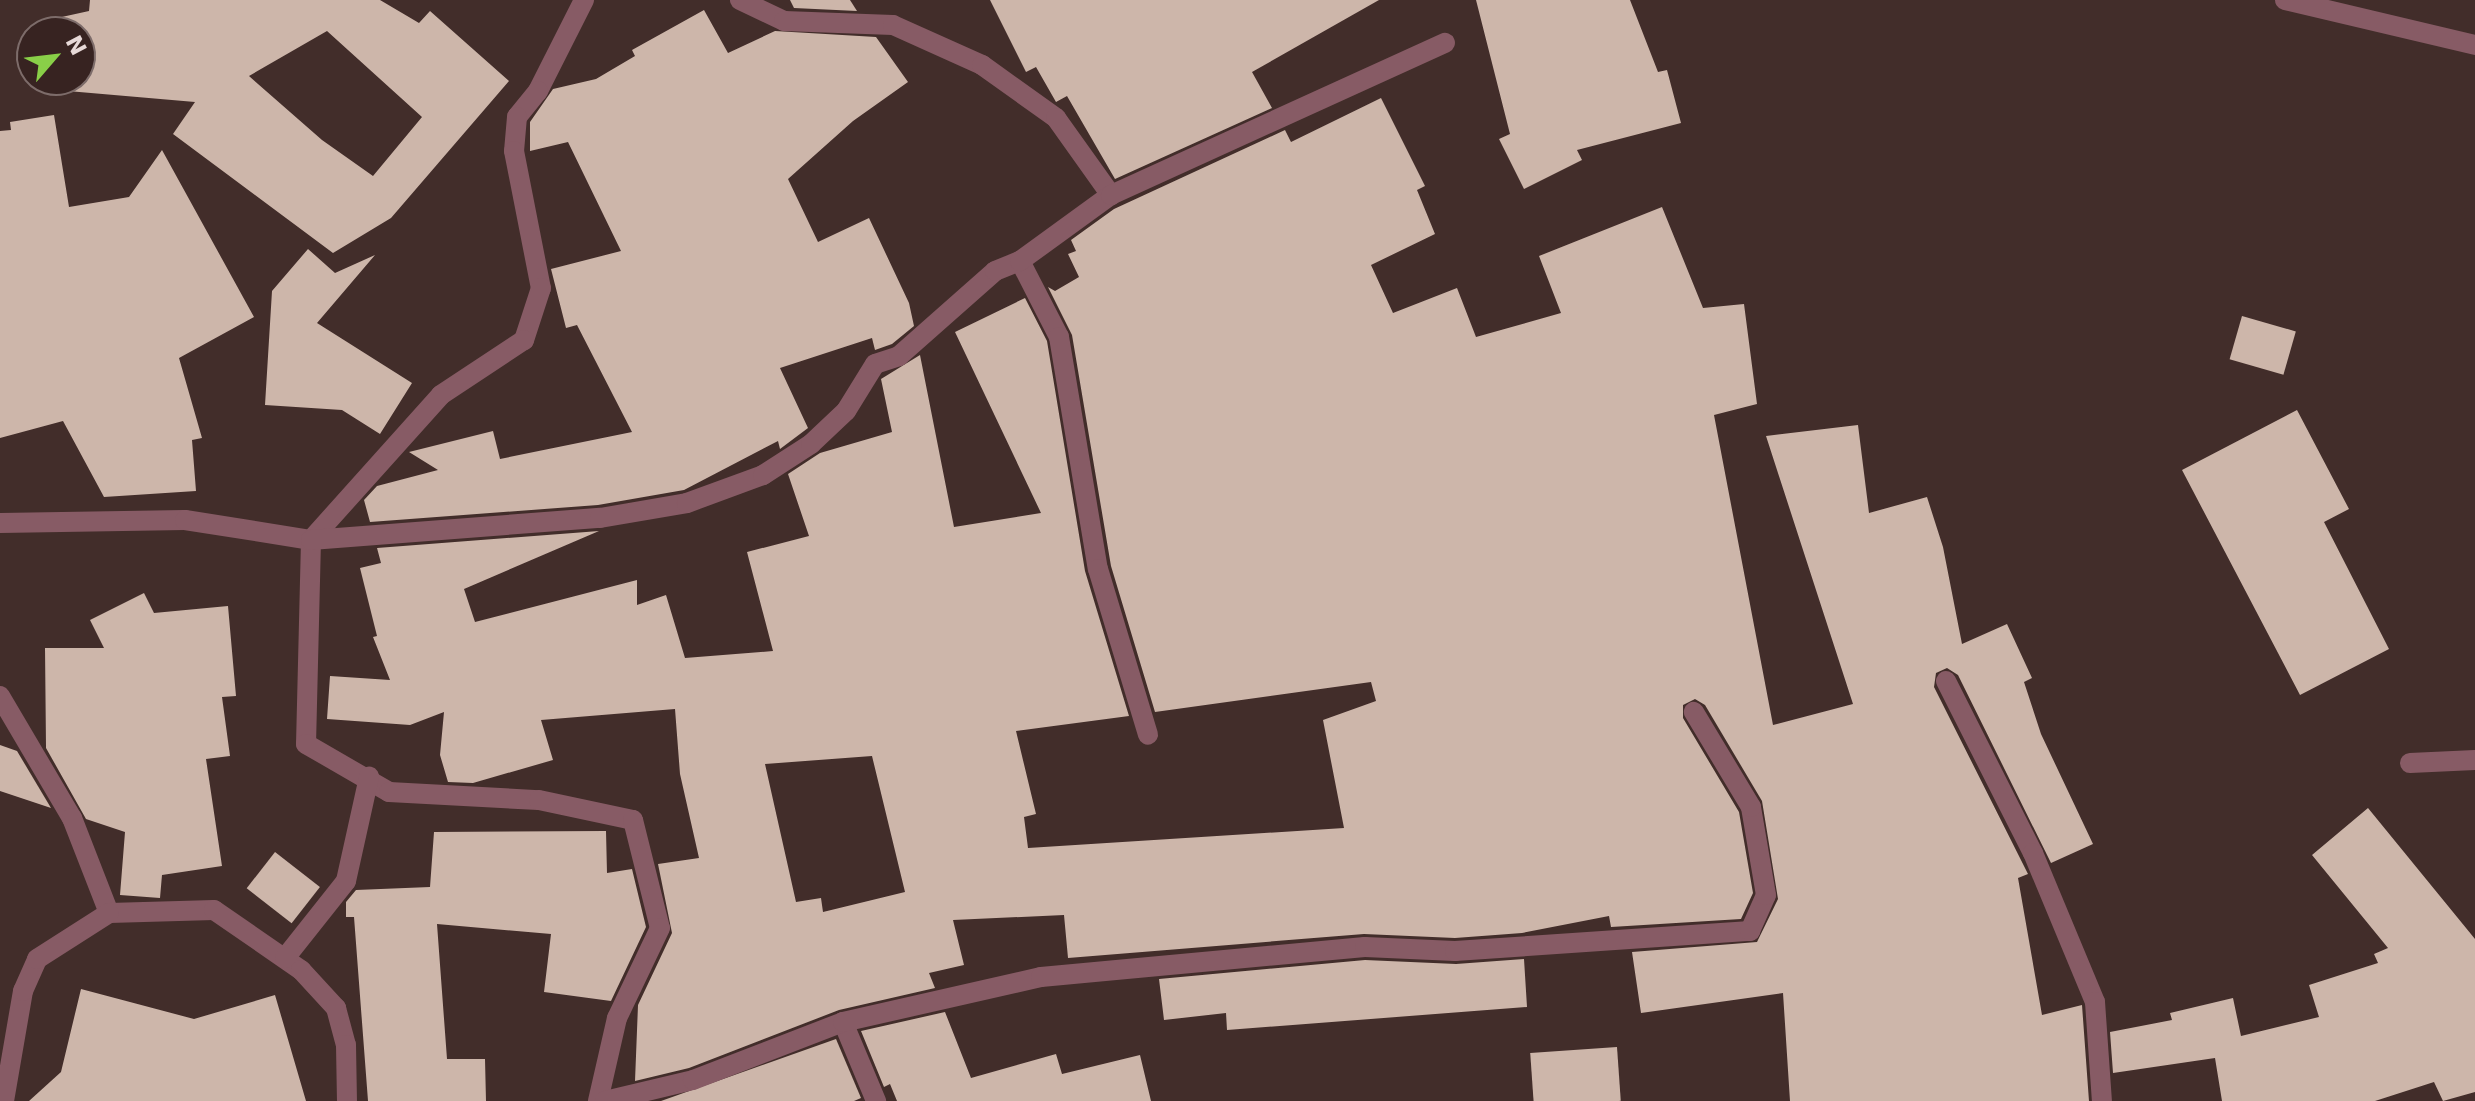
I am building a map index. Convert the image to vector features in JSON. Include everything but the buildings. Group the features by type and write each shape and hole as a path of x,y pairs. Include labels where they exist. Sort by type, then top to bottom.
{"street":[{"path":"584,0 538,91 517,117 514,151 541,288 524,340 441,395 311,540 306,744 369,777 389,792 539,800 633,820 660,928 617,1018 598,1101"},
{"path":"740,0 784,21 893,25 982,65 1056,118 1111,195"},
{"path":"2285,0 2475,45"},
{"path":"0,523 185,520 311,540 600,518 687,503 763,475 811,444 846,411 875,364 899,356 995,271 1020,261 1111,195 1445,43"},
{"path":"1020,261 1059,337 1098,569 1148,735"},
{"path":"1946,681 2033,853 2095,1002 2102,1101"},
{"path":"0,696 72,818 109,913"},
{"path":"605,1101 693,1080 843,1022 1057,976 1365,947 1455,951 1750,931 1766,895 1751,807 1694,712"},
{"path":"2410,763 2475,760"},
{"path":"285,958 346,881 369,777"},
{"path":"4,1101 23,991 37,959 109,913 214,910 285,958 336,1008 346,1045 347,1101"},
{"path":"843,1022 876,1101"}]}
